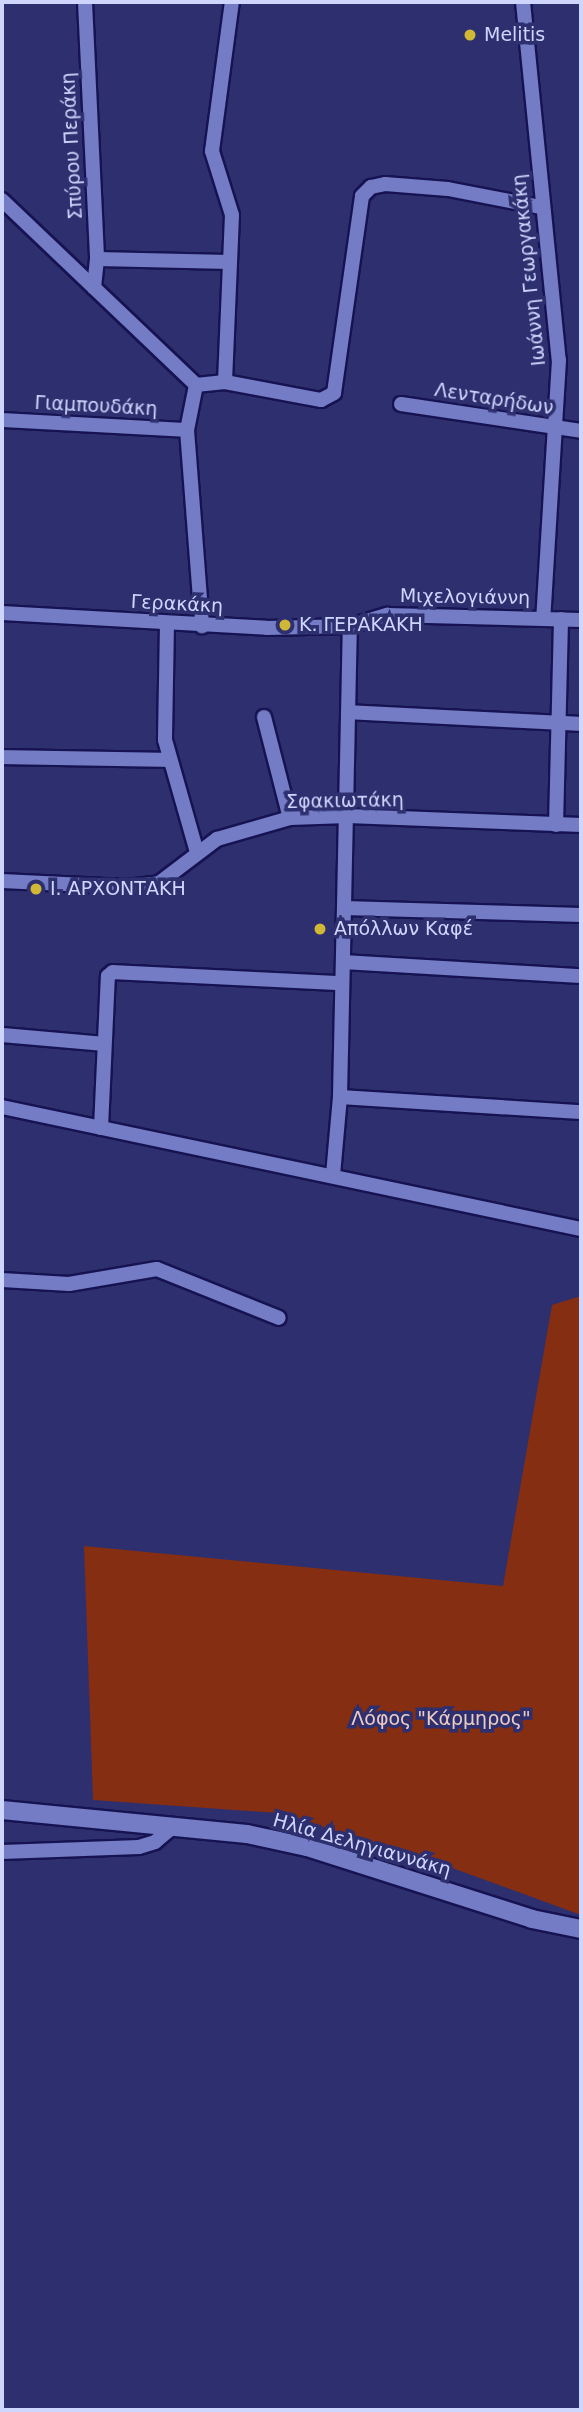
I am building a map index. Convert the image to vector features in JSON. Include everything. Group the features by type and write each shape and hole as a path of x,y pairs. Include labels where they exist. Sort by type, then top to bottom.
{"street":[{"name":"Σπύρου Περάκη","path":"85,2 97,259 94,288"},
{"path":"225,382 231,201 212,151 232,2"},
{"name":"Ιωάννη Γεωργακάκη","path":"523,2 541,207 558,332 557,428 543,618"},
{"path":"2,200 196,385 225,382 321,400 335,389 362,195 385,184 448,189 541,207"},
{"path":"97,259 230,262"},
{"path":"196,385 187,430 202,626"},
{"name":"Λενταρήδων","path":"401,404 581,432"},
{"name":"Γιαμπουδάκη","path":"2,420 187,430"},
{"name":"Γερακάκη","path":"2,613 202,626 350,626"},
{"name":"Μιχελογιάννη","path":"350,626 387,615 581,620"},
{"path":"556,825 556,722 561,619"},
{"path":"167,624 164,707 168,760 178,776 197,852"},
{"path":"333,1175 340,1097 340,983 348,816 350,626"},
{"path":"348,712 581,723"},
{"path":"264,718 289,818"},
{"path":"2,757 168,760"},
{"name":"Σφακιωτάκη","path":"2,881 145,886 159,883 197,852 237,831 289,818 348,816 581,825"},
{"path":"344,908 581,915"},
{"path":"343,962 581,976"},
{"path":"101,1128 108,976 113,972 340,983"},
{"path":"2,1035 104,1044"},
{"path":"340,1097 581,1112"},
{"path":"2,1107 581,1229"},
{"path":"2,1280 69,1284 157,1269 279,1318"},
{"name":"Ηλία Δεληγιαννάκη","path":"2,1810 174,1826 307,1847 532,1919 581,1929"},
{"path":"2,1852 139,1847 155,1842 174,1826"}],"green space":[{"name":"Λόφος \"Κάρμηρος\"","path":"581,1296 581,1915 444,1865 279,1813 93,1800 84,1546 503,1586 552,1305"}],"place":[{"name":"Melitis","path":"470,35"},
{"name":"Κ. ΓΕΡΑΚΑΚΗ","path":"285,625"},
{"name":"Ι. ΑΡΧΟΝΤΑΚΗ","path":"36,889"},
{"name":"Απόλλων Καφέ","path":"320,929"}]}
